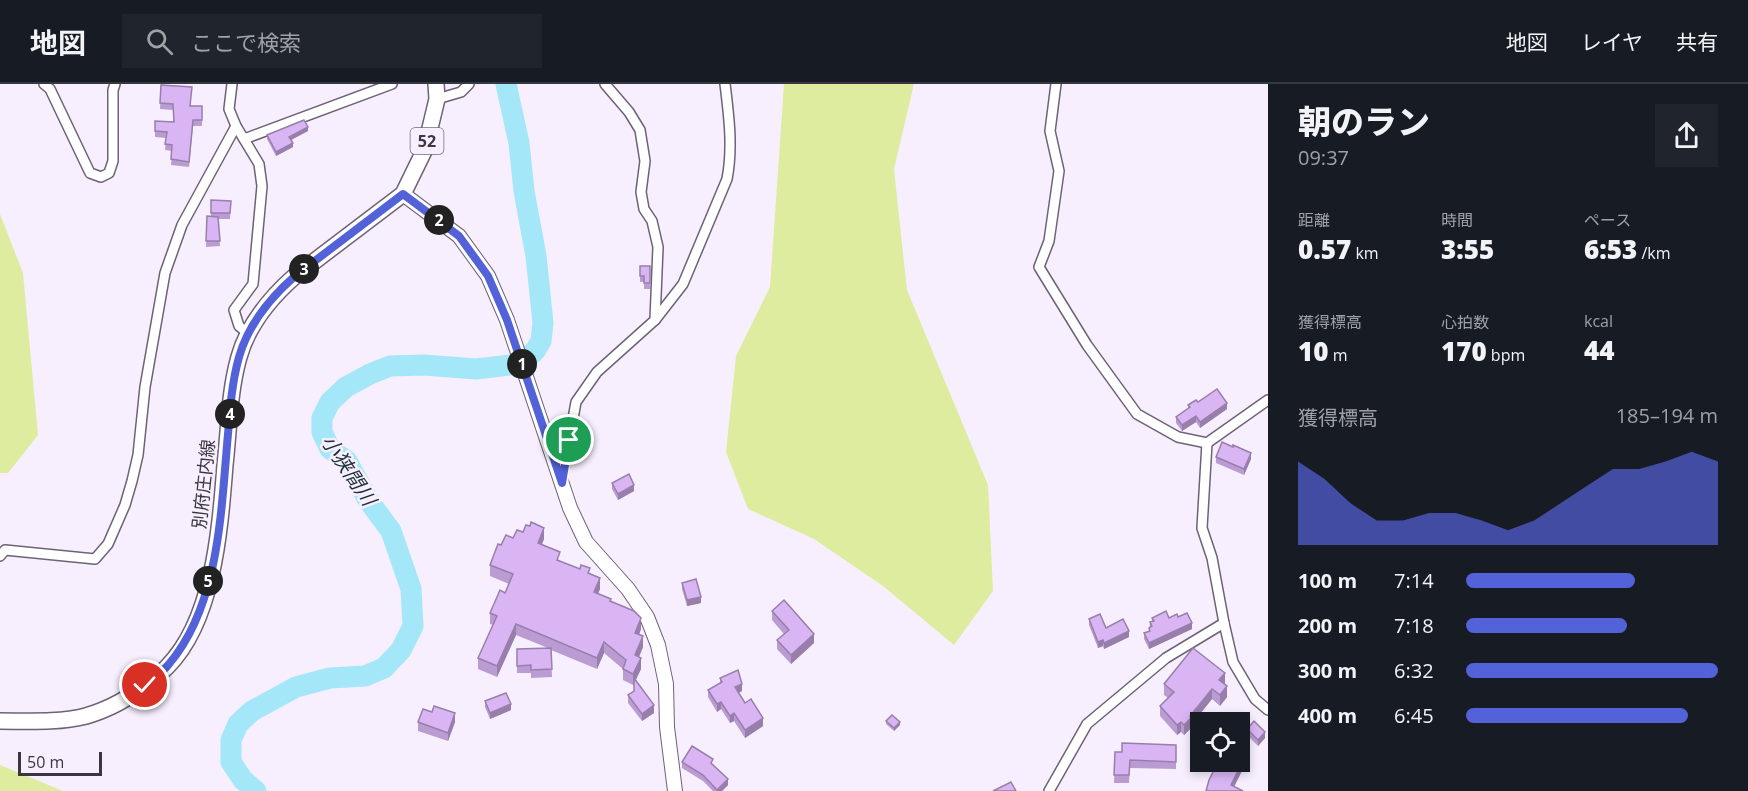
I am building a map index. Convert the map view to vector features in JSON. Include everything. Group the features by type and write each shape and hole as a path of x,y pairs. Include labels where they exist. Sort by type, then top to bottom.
{"main road":[{"name":"別府庄内線","path":"0,721 48,721 84,716 106,709 131,696 168,666 179,651 192,631 203,603 210,574 219,522 232,387 239,356 249,334 263,309 278,291 403,194 425,149 436,91"}],"street":[{"path":"44,84 51,89 90,173 101,177 109,173 113,161 112,90 115,84"},
{"path":"232,84 229,109 236,126 259,164 262,186 253,284 234,310 239,326 249,334"},
{"path":"244,139 392,84"},
{"path":"436,91 461,92 469,84"},
{"path":"605,84 629,112 640,130 645,161 641,192 644,209 652,221 658,247 655,320"},
{"path":"562,483 576,402 597,372 655,320 683,284 727,179 730,161 729,117 725,84"},
{"path":"1056,84 1050,131 1059,171 1057,194 1049,241 1039,267 1087,345 1137,414 1178,437 1207,443 1268,400"},
{"path":"0,556 5,550 21,550 47,555 95,559 108,544 125,505 138,455 146,387 165,273 182,225 236,126"},
{"path":"403,194 459,236 488,276 507,320 570,508 586,542 648,617 658,645 666,684 667,727 675,791"},
{"path":"1207,443 1202,528 1212,558 1233,662 1255,699 1268,710"},
{"path":"1049,791 1087,724 1167,658 1224,623"}],"green space":[{"path":"784,84 914,84 894,169 907,290 988,485 993,591 954,645 883,586 814,539 748,509 726,452 736,356 770,287"},
{"path":"0,214 23,273 38,435 8,473 0,473"},
{"path":"0,765 63,791 0,791"}],"building":[{"path":"161,85 192,87 190,106 202,106 202,120 193,120 189,162 171,159 172,145 165,144 167,132 155,131 155,121 174,122 173,104 160,103"},
{"path":"304,120 308,127 289,137 293,143 276,152 267,135"},
{"path":"211,200 231,201 230,213 211,213"},
{"path":"207,216 218,217 220,241 206,241"},
{"path":"640,266 650,266 650,283 644,283 644,276 640,276"},
{"path":"1217,389 1227,403 1200,422 1196,416 1182,425 1176,417 1190,407 1188,405 1196,400 1198,402"},
{"path":"1222,442 1251,453 1244,469 1216,457"},
{"path":"629,474 634,485 618,494 612,483"},
{"path":"531,522 544,528 538,543 560,552 557,560 580,569 581,565 590,568 588,573 600,578 594,592 634,611 641,618 635,633 643,636 635,655 641,658 633,674 623,669 626,660 604,642 597,658 516,624 497,666 478,658 497,616 490,613 500,590 505,593 513,574 490,565 498,544 501,545 506,535 513,538 517,530 523,532 526,525 530,526"},
{"path":"696,579 701,597 687,600 682,583"},
{"path":"784,600 814,634 791,655 777,640 789,630 772,611"},
{"path":"1166,611 1169,618 1187,613 1192,623 1149,643 1144,633 1150,631 1149,628 1152,626 1150,622 1154,621 1152,618"},
{"path":"1100,614 1106,628 1123,619 1129,631 1104,643 1103,640 1098,642 1089,619"},
{"path":"551,648 552,669 531,670 531,665 517,666 517,649"},
{"path":"1193,648 1225,673 1219,680 1227,686 1220,695 1212,689 1193,712 1190,712 1190,719 1184,725 1181,722 1177,725 1160,706 1174,692 1164,684"},
{"path":"738,670 742,684 735,687 745,703 751,699 763,718 745,730 734,713 730,716 721,702 717,704 708,690 722,682 720,678"},
{"path":"634,678 654,705 642,714 628,695 634,691"},
{"path":"506,693 511,704 490,713 485,701"},
{"path":"434,706 455,713 448,733 418,722 423,709 432,712"},
{"path":"892,715 900,722 894,728 886,721"},
{"path":"1254,721 1265,732 1258,740 1250,732 1250,726"},
{"path":"1122,743 1176,745 1176,762 1130,760 1129,775 1114,775 1115,752 1122,752"},
{"path":"692,746 713,759 711,763 728,779 717,790 703,775 682,762"},
{"path":"1213,772 1238,772 1231,785 1243,791 1206,791"},
{"path":"1011,782 1016,791 993,791"}],"waterway":[{"name":"小狭間川","path":"256,791 243,780 231,762 231,740 238,724 252,711 296,687 330,678 365,676 384,668 401,650 413,626 411,589 391,531 368,500 347,461 330,449 322,432 322,418 330,402 346,387 390,366 424,365 476,369 519,364 535,351 541,341 543,323 536,256 524,191 519,143 506,84"}],"route":[{"path":"145,685 168,666 179,651 192,631 203,603 215,552 232,387 239,356 249,334 263,309 278,291 403,194 459,236 488,276 507,320 562,483 569,440"}]}
